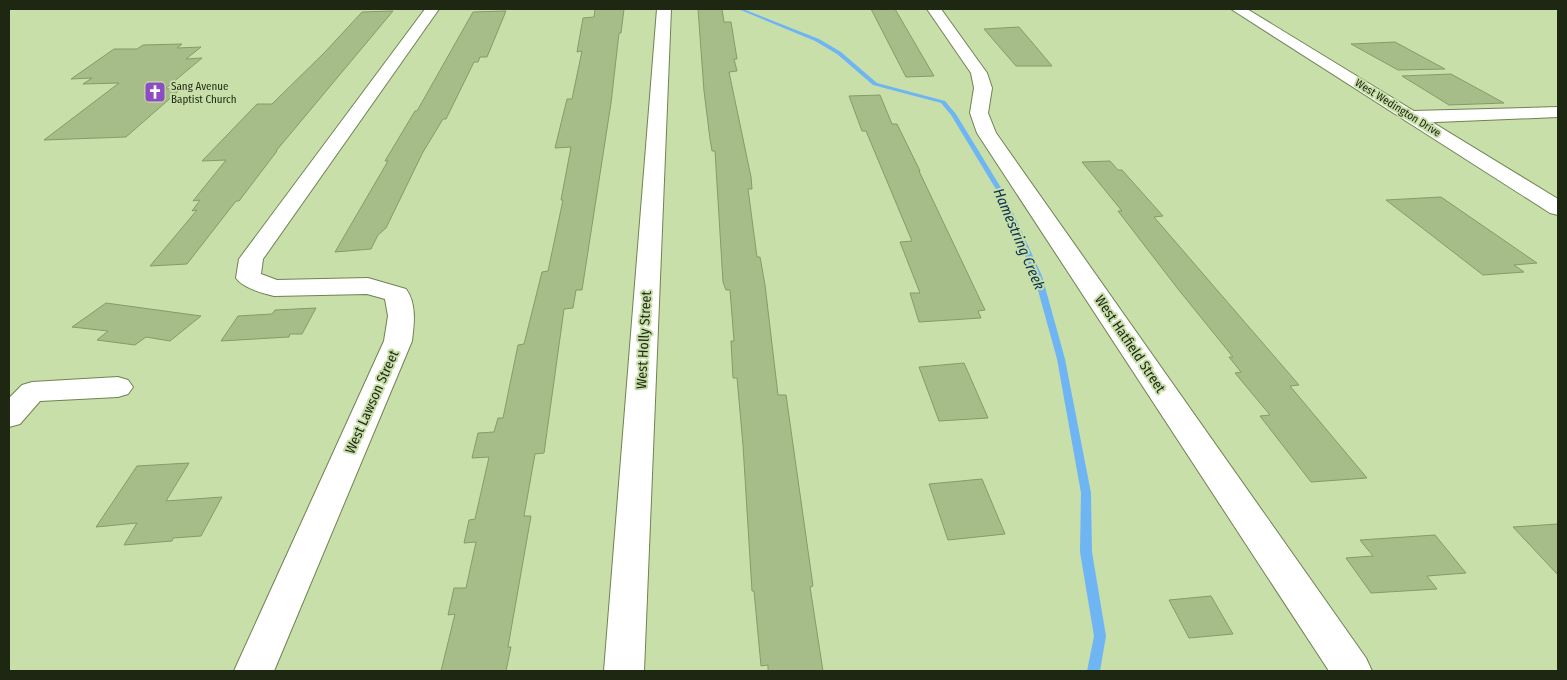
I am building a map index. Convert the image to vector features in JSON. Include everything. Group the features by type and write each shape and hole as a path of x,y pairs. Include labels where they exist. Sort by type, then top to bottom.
{"street":[{"name":"West Lawson Street","path":"254,671 398,340 401,316 397,294 368,286 274,288 248,278 251,259 432,9"},
{"name":"West Holly Street","path":"624,671 664,9"},
{"name":"West Hatfield Street","path":"934,9 979,73 982,88 979,113 987,133 1352,671"},
{"name":"West Wedington Drive","path":"1238,9 1558,208"},
{"path":"1412,117 1558,112"},
{"path":"9,417 20,393 118,387"}],"building":[{"path":"595,9 624,9 582,290 576,290 573,308 564,309 544,453 535,454 524,516 531,516 508,647 511,647 506,671 441,671 455,614 448,615 454,588 466,588 476,542 464,543 469,520 475,519 489,457 472,458 478,433 494,432 498,418 503,418 518,345 524,344 542,272 548,271 563,200 561,200 571,147 555,148 567,99 572,99 582,51 577,52 583,18 594,17"},
{"path":"698,9 722,9 724,22 731,22 737,59 734,59 737,71 729,72 751,177 752,189 748,189 757,257 760,257 765,285 778,395 786,395 813,586 810,587 823,671 768,671 768,665 761,666 754,591 752,591 737,378 733,378 731,341 734,341 730,290 726,290 723,282 715,151 712,151 704,91"},
{"path":"871,9 895,9 934,76 906,77"},
{"path":"393,11 276,151 239,201 236,201 187,264 150,266 197,210 192,211 200,200 193,201 226,160 202,161 257,104 272,104 325,52 362,12"},
{"path":"506,11 487,57 480,57 478,62 474,62 446,119 443,119 423,152 386,228 378,235 371,249 335,252 388,161 385,161 415,111 417,111 473,12"},
{"path":"1019,27 1052,66 1016,66 984,29"},
{"path":"1395,42 1445,69 1398,70 1351,44"},
{"name":"Sang Avenue Baptist Church","path":"182,44 177,48 201,47 186,59 202,58 165,89 182,88 126,137 44,140 119,83 83,84 92,78 71,79 114,49 137,49 143,45"},
{"path":"1451,74 1504,103 1449,105 1402,76"},
{"path":"880,95 892,124 897,124 920,171 985,310 978,311 981,318 919,322 910,293 920,293 900,242 912,241 866,131 862,131 849,96"},
{"path":"1110,161 1118,170 1122,170 1163,216 1154,217 1299,385 1290,386 1367,478 1311,482 1260,416 1270,415 1235,373 1241,372 1229,357 1233,357 1178,289 1118,211 1122,211 1082,162"},
{"path":"1441,197 1537,263 1514,265 1524,272 1483,275 1386,200"},
{"path":"106,303 201,316 170,341 146,337 135,345 97,340 108,331 72,327"},
{"path":"316,308 302,334 290,334 289,337 221,341 238,316 272,314 275,310"},
{"path":"964,363 988,418 939,421 919,367"},
{"path":"189,463 166,501 222,497 201,536 173,538 172,541 124,545 137,523 96,527 137,466"},
{"path":"982,479 1005,534 948,540 929,484"},
{"path":"1558,524 1558,575 1513,527"},
{"path":"1435,535 1466,573 1427,576 1437,589 1371,593 1346,558 1373,556 1360,540"},
{"path":"1211,596 1233,634 1189,638 1169,600"}],"waterway":[{"name":"Hamestring Creek","path":"740,9 817,40 839,53 875,84 943,102 953,114 1000,191 1038,276 1061,359 1086,493 1086,552 1100,636 1094,671"}],"place":[{"name":"Sang Avenue Baptist Church","path":"155,92"}]}
